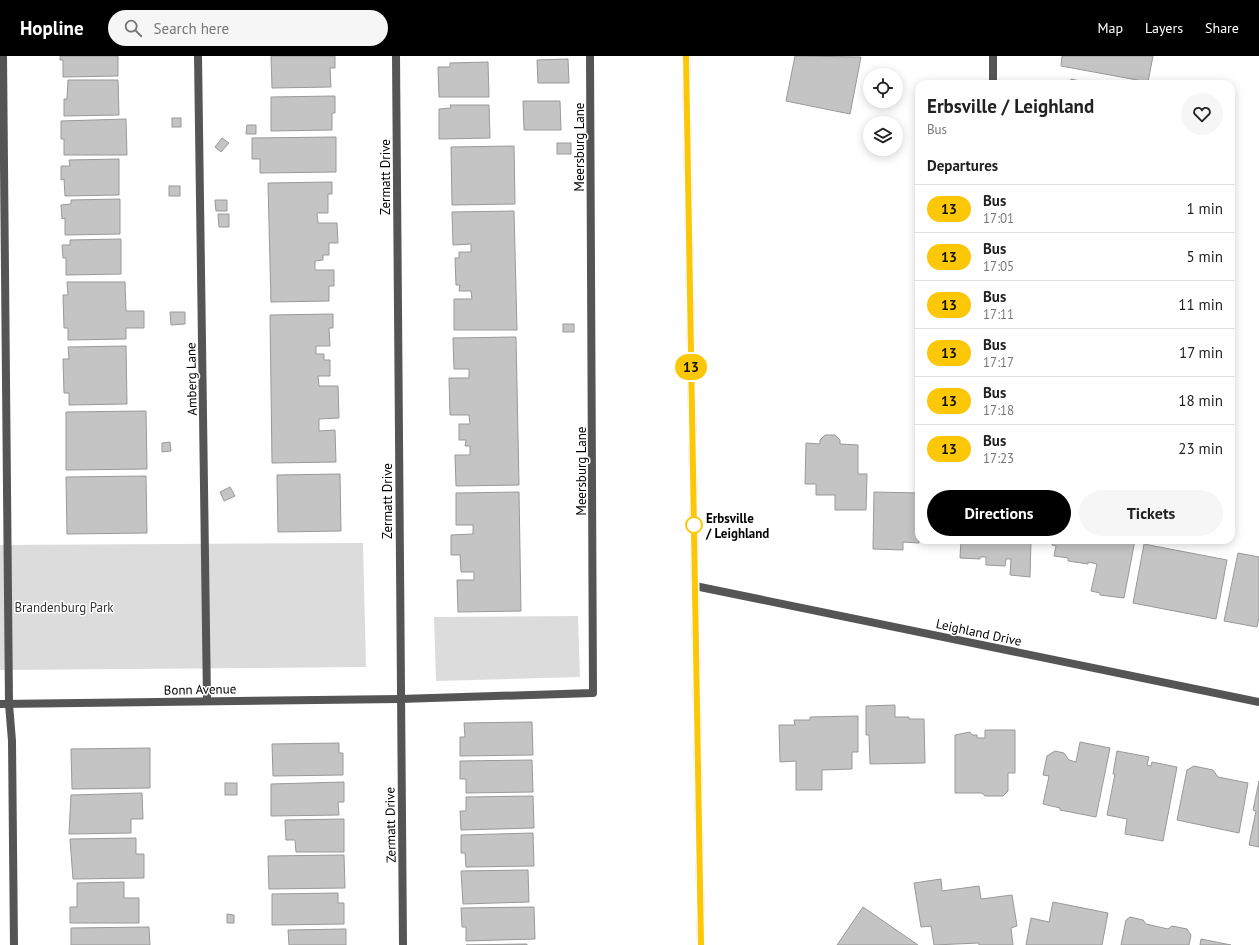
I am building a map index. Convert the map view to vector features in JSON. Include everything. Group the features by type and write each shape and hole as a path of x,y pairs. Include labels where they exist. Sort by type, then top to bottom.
{"main road":[{"path":"686,56 701,945"}],"street":[{"path":"3,56 9,704 12,741 14,945"},
{"name":"Amberg Lane","path":"198,56 207,701"},
{"name":"Zermatt Drive","path":"396,56 403,945"},
{"name":"Meersburg Lane","path":"400,699 593,693 590,56"},
{"path":"993,56 993,80"},
{"name":"Leighland Drive","path":"695,586 1259,702"},
{"name":"Bonn Avenue","path":"0,704 400,699"}],"green space":[{"name":"Brandenburg Park","path":"363,543 366,667 0,670 0,545"},
{"path":"578,616 580,677 436,681 434,617"}],"building":[{"path":"60,56 118,56 118,76 63,77 63,60 60,60"},
{"path":"271,56 335,56 335,68 330,68 331,87 272,88"},
{"path":"795,56 861,57 850,114 786,101"},
{"path":"1062,56 1153,56 1148,80 1137,80 1061,66"},
{"path":"568,59 569,83 538,83 537,60"},
{"path":"488,62 489,97 439,97 438,67 450,67 450,63"},
{"path":"68,80 118,80 119,115 64,116 64,99 67,99"},
{"path":"335,96 335,113 332,113 332,130 271,131 271,97"},
{"path":"523,101 560,101 561,130 524,130"},
{"path":"450,105 489,105 490,138 439,139 439,109 451,108"},
{"path":"172,118 181,118 181,127 172,127"},
{"path":"126,119 127,155 64,155 64,139 61,139 61,121"},
{"path":"247,125 256,125 256,134 246,134"},
{"path":"336,137 336,172 260,173 260,159 252,159 252,138"},
{"path":"222,138 229,143 221,152 215,147"},
{"path":"557,143 571,143 571,154 557,154"},
{"path":"514,146 515,204 452,205 451,147"},
{"path":"119,159 119,195 65,196 64,179 61,180 61,166 70,166 69,160"},
{"path":"332,182 332,194 328,194 328,213 317,213 318,223 337,223 338,243 329,243 329,255 323,255 323,260 315,261 315,270 334,270 334,286 329,286 329,301 271,302 268,183"},
{"path":"169,186 180,186 180,196 169,196"},
{"path":"120,199 120,234 65,235 65,218 62,219 61,205 71,204 71,200"},
{"path":"215,200 227,200 227,211 216,211"},
{"path":"514,211 517,330 454,330 454,299 472,299 471,291 459,291 460,285 456,285 455,258 459,258 459,252 471,252 471,244 453,245 452,212"},
{"path":"218,214 229,214 229,227 219,227"},
{"path":"121,239 121,274 66,275 66,258 63,258 62,245 70,245 70,240"},
{"path":"67,282 125,282 126,311 144,311 144,328 126,328 126,339 68,340 68,328 64,328 63,295 68,295"},
{"path":"170,312 185,312 185,324 171,325"},
{"path":"333,314 333,328 329,328 330,346 316,346 316,354 324,354 324,360 330,360 330,376 318,376 319,386 338,386 339,418 319,419 319,431 335,430 336,462 272,463 270,315"},
{"path":"563,324 574,324 574,332 563,332"},
{"path":"516,337 519,485 456,486 455,455 470,455 470,446 465,446 466,440 459,440 459,424 470,424 469,415 450,415 449,378 469,378 469,369 454,369 453,338"},
{"path":"126,346 127,404 69,405 69,393 64,393 63,359 69,359 68,347"},
{"path":"146,411 147,469 66,470 66,412"},
{"path":"825,435 835,435 840,440 840,444 858,445 858,474 867,474 866,510 835,510 835,495 816,495 816,484 805,484 806,443 820,444 820,440"},
{"path":"170,442 171,451 162,452 162,443"},
{"path":"340,474 341,531 278,532 277,475"},
{"path":"146,476 147,533 67,534 66,477"},
{"path":"230,487 235,496 224,501 220,492"},
{"path":"519,492 521,611 458,612 457,580 474,580 474,572 461,572 460,555 451,555 451,535 473,534 473,525 456,525 456,493"},
{"path":"874,492 915,493 915,543 903,542 903,550 873,549"},
{"path":"961,544 1031,544 1030,577 1010,575 1011,559 1006,559 1005,566 986,565 986,557 980,557 980,559 960,558"},
{"path":"1134,544 1124,598 1100,595 1100,593 1091,591 1097,564 1068,561 1068,558 1054,556 1056,546 1052,545"},
{"path":"1144,544 1227,560 1216,619 1133,603"},
{"path":"1238,553 1259,557 1259,617 1257,627 1224,621"},
{"path":"895,705 895,717 924,719 925,763 870,764 869,735 866,735 866,706"},
{"path":"858,716 858,752 852,752 852,769 822,770 822,790 796,790 796,761 780,762 779,725 795,725 794,720 810,720 810,717"},
{"path":"532,722 533,755 460,756 460,737 465,737 464,723"},
{"path":"985,730 1015,730 1015,773 1008,773 1008,791 1003,796 985,796 982,793 955,793 955,735 970,732 972,735 977,735 977,738 985,738"},
{"path":"1080,742 1110,748 1096,817 1060,810 1060,808 1043,804 1049,776 1043,775 1047,756 1055,751 1064,753 1069,760 1076,762"},
{"path":"339,743 339,753 343,753 343,775 273,776 272,744"},
{"path":"150,748 150,788 72,789 71,749"},
{"path":"1117,751 1149,757 1147,765 1151,766 1152,762 1177,767 1163,841 1125,834 1127,819 1107,815 1115,774 1113,774"},
{"path":"532,760 533,792 466,793 466,779 460,779 460,761"},
{"path":"1194,766 1213,770 1218,777 1248,783 1239,833 1177,820 1187,770"},
{"path":"1259,781 1259,847 1249,845 1256,811 1253,810"},
{"path":"344,782 344,802 338,802 339,815 271,816 271,784"},
{"path":"225,783 237,783 237,795 225,795"},
{"path":"142,793 143,819 131,819 131,833 69,834 71,795"},
{"path":"533,796 534,828 461,830 460,811 466,811 466,797"},
{"path":"344,819 344,852 296,852 295,840 286,840 285,820"},
{"path":"533,833 534,866 466,867 465,853 461,853 461,835"},
{"path":"136,838 136,854 144,854 144,878 73,879 70,839"},
{"path":"344,855 345,888 269,889 268,856"},
{"path":"528,870 529,902 463,904 461,871"},
{"path":"941,879 942,891 979,886 981,899 1012,895 1017,926 1011,928 1013,945 979,945 979,943 934,945 931,926 921,927 914,883"},
{"path":"124,882 124,898 139,898 139,923 70,923 70,907 77,907 77,883"},
{"path":"338,893 338,903 344,903 344,924 272,925 272,894"},
{"path":"1053,902 1108,913 1102,945 1026,945 1031,918 1049,922"},
{"path":"534,907 535,939 466,941 466,927 462,927 461,908"},
{"path":"863,907 918,945 837,945"},
{"path":"227,914 234,915 234,923 227,923"},
{"path":"1130,917 1143,920 1146,924 1168,929 1172,926 1187,929 1191,935 1189,945 1121,945 1126,920"},
{"path":"149,927 150,945 71,945 71,928"},
{"path":"346,929 346,945 289,945 288,930"},
{"path":"1201,939 1231,945 1200,945"},
{"path":"527,944 527,945 466,945"}],"bus line":[{"name":"13","path":"686,56 701,945"}],"place":[{"name":"Erbsville / Leighland","path":"694,525"}]}
